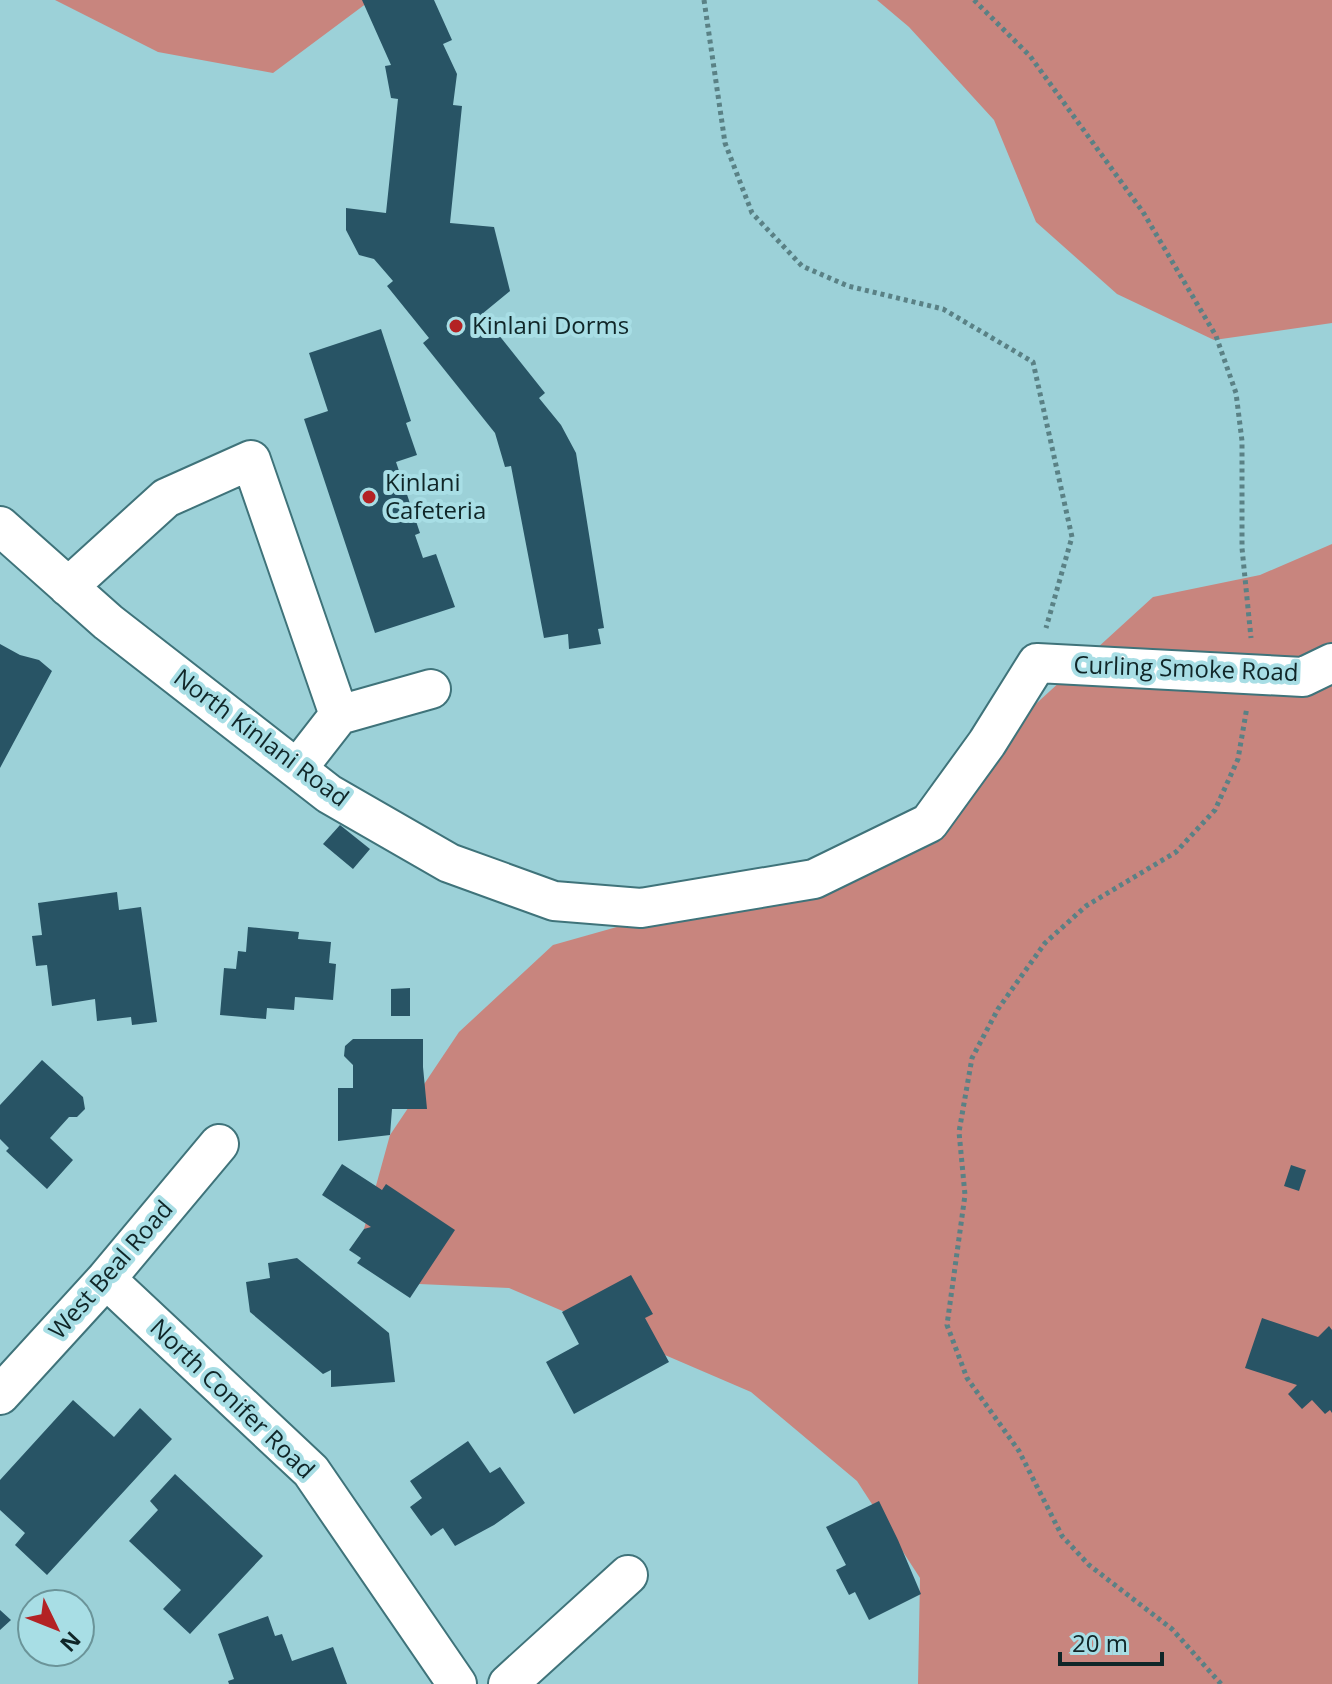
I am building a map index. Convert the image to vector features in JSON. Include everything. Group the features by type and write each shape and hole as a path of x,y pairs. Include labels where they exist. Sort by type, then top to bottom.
{"street":[{"path":"68,587 166,498 251,460 339,715"},
{"name":"North Kinlani Road","path":"0,526 108,622 329,794 449,863 554,901 641,908 814,879 929,823 987,743 1037,663"},
{"name":"Curling Smoke Road","path":"1037,663 1303,677 1332,663"},
{"path":"297,769 339,715 431,689"},
{"name":"West Beal Road","path":"0,1395 106,1279 219,1144"},
{"name":"North Conifer Road","path":"106,1279 311,1471 457,1684"},
{"path":"508,1684 628,1575"}],"path":[{"path":"704,0 725,143 752,213 802,266 848,286 943,309 1033,362 1072,537 1037,663"},
{"path":"974,0 1030,56 1134,200 1216,336 1236,393 1242,441 1242,548 1253,674 1238,759 1215,810 1176,852 1086,906 1045,943 998,1009 972,1058 959,1132 965,1195 947,1325 967,1378 1019,1451 1062,1536 1089,1565 1172,1629 1221,1684"}],"shaded area":[{"path":"55,0 371,0 273,73 158,52"},
{"path":"877,0 1332,0 1332,323 1214,340 1117,294 1036,222 994,120 909,27"},
{"path":"1332,544 1332,1684 918,1684 920,1578 857,1481 751,1392 509,1288 419,1284 364,1229 390,1135 459,1032 553,945 869,856 1153,597 1260,575"}],"building":[{"name":"Kinlani Dorms","path":"362,0 434,0 452,40 443,44 457,74 453,105 462,106 450,223 494,227 510,291 482,314 545,393 539,398 561,425 576,453 604,628 598,629 601,644 569,649 568,634 544,638 511,466 505,467 495,433 423,343 429,338 387,286 393,281 374,259 359,255 346,230 346,208 386,213 398,99 391,98 385,66 391,65"},
{"name":"Kinlani Cafeteria","path":"381,329 411,421 406,423 417,455 396,462 420,533 415,535 423,558 436,554 455,607 375,633 304,419 328,411 309,353"},
{"path":"0,644 20,655 39,660 52,671 0,768"},
{"path":"340,825 370,849 353,869 323,844"},
{"path":"117,892 119,910 141,907 157,1022 132,1025 131,1017 97,1021 95,999 52,1006 47,965 36,966 32,936 42,935 38,903"},
{"path":"248,927 299,932 298,939 331,942 329,963 336,964 333,1000 295,997 294,1010 267,1008 266,1019 220,1015 224,968 236,969 238,951 246,952"},
{"path":"410,988 410,1016 391,1016 391,989"},
{"path":"353,1039 423,1039 427,1109 392,1109 390,1135 338,1141 338,1088 353,1088 353,1065 344,1056 345,1046"},
{"path":"42,1060 83,1097 85,1109 77,1117 69,1117 50,1138 73,1160 47,1189 6,1151 9,1148 0,1139 0,1105"},
{"path":"342,1164 382,1190 386,1184 455,1230 410,1298 357,1263 361,1258 349,1250 364,1229 371,1227 322,1195"},
{"path":"1291,1165 1306,1170 1299,1191 1284,1186"},
{"path":"297,1258 389,1333 395,1382 331,1387 331,1370 323,1374 250,1312 246,1282 270,1278 268,1263"},
{"path":"631,1275 653,1314 645,1318 669,1362 574,1414 546,1362 579,1344 562,1312"},
{"path":"1262,1318 1318,1337 1329,1326 1332,1330 1332,1413 1330,1410 1325,1414 1312,1400 1302,1409 1288,1394 1297,1385 1245,1368"},
{"path":"73,1400 114,1437 140,1408 172,1439 47,1575 15,1545 25,1533 0,1510 0,1480"},
{"path":"468,1441 490,1473 500,1467 525,1503 494,1525 455,1546 443,1528 431,1536 410,1507 422,1498 410,1481"},
{"path":"175,1474 263,1556 190,1634 163,1609 181,1590 129,1541 158,1510 150,1501"},
{"path":"879,1501 921,1594 869,1620 855,1592 849,1595 836,1570 846,1565 826,1527"},
{"path":"0,1610 11,1620 0,1630"},
{"path":"268,1616 275,1636 282,1634 292,1661 333,1647 347,1684 229,1684 228,1681 234,1679 218,1634"}],"place":[{"name":"Kinlani Dorms","path":"456,326"},
{"name":"Kinlani Cafeteria","path":"369,497"}]}
